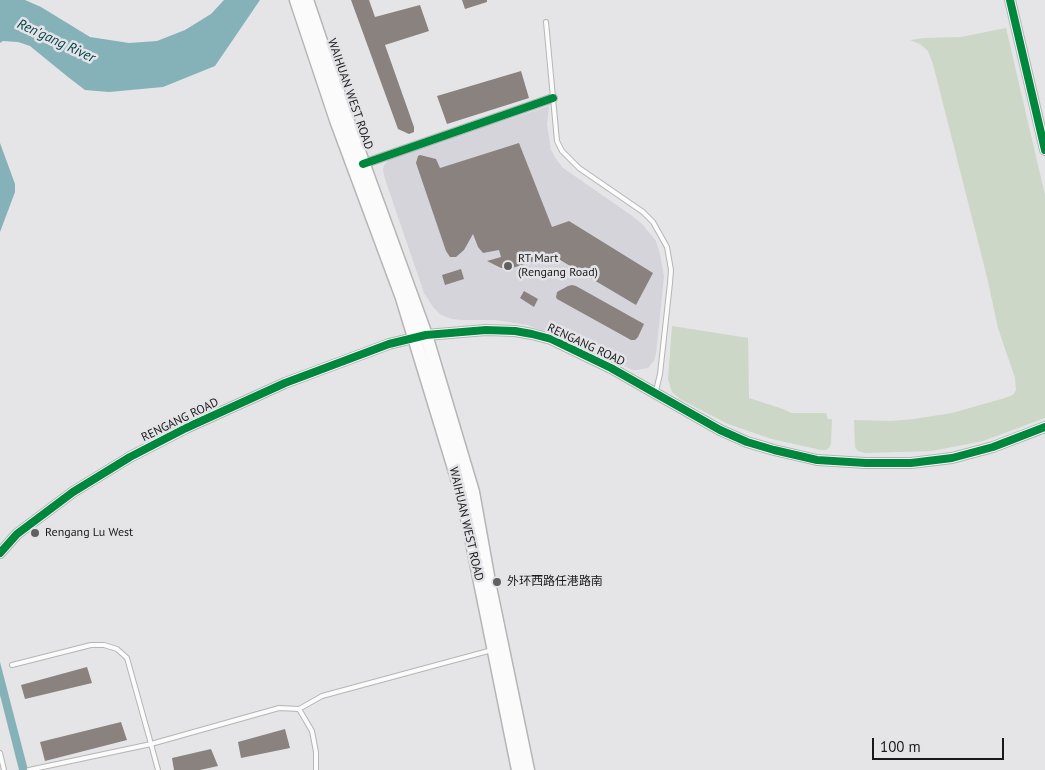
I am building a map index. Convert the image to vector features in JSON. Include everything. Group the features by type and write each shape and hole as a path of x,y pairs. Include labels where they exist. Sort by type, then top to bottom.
{"main road":[{"name":"WAIHUAN WEST ROAD","path":"296,0 337,123 402,298 420,336 463,498 518,770"},
{"name":"WAIHUAN WEST ROAD","path":"307,0 473,492 490,587 528,770"}],"street":[{"path":"1010,0 1045,150"},
{"path":"363,164 553,98"},
{"name":"RENGANG ROAD","path":"0,553 17,534 72,492 130,457 186,428 285,383 389,344 420,336 486,330 515,331 551,339 604,365 720,430 747,442 817,460 911,463 952,458 993,447 1045,427"}],"lane":[{"path":"546,22 558,141 562,151 579,168 643,212 653,222 667,247 671,270 670,283 660,374 655,393"},
{"path":"12,665 91,645 104,645 117,649 127,658 158,770"},
{"path":"29,770 151,744 278,708 299,709 322,696 493,650"},
{"path":"299,709 312,731 316,752 316,770"},
{"path":"0,753 4,770"}],"shaded area":[{"path":"549,106 547,125 551,150 563,168 631,215 642,224 656,241 664,277 656,354 654,361 648,368 632,370 587,347 527,325 495,320 461,320 446,317 433,307 424,293 385,179 384,165 390,159 400,154"}],"green space":[{"path":"1006,28 1045,195 1045,418 983,441 932,451 865,453 858,451 855,447 854,420 891,421 952,413 1005,398 1013,395 1016,390 1015,378 998,328 987,277 933,64 928,51 920,44 910,40 961,37"},
{"path":"672,326 748,338 749,398 791,413 826,413 828,419 832,419 830,447 826,450 821,450 772,439 728,424 680,399 672,392 668,379"}],"water":[{"name":"Ren'gang River","path":"0,0 25,0 41,7 90,37 129,43 157,41 185,30 211,14 224,0 260,0 215,66 163,87 109,92 85,90 30,46 18,42 3,41 0,43"},
{"path":"0,143 15,184 15,192 0,232"},
{"path":"0,662 28,770 19,770 0,695"}],"building":[{"path":"351,0 369,0 375,17 420,5 429,31 385,45 414,127 414,132 409,134 398,129"},
{"path":"462,0 487,0 487,2 465,9"},
{"path":"521,71 529,98 447,124 437,96"},
{"path":"519,143 552,227 569,221 653,273 636,305 550,254 512,268 501,268 487,261 501,257 499,250 483,253 478,247 473,234 464,250 456,257 450,257 446,251 416,163 418,156 436,159 440,168"},
{"path":"461,269 464,279 445,285 442,275"},
{"path":"572,285 644,324 638,337 635,340 631,340 557,299 557,292"},
{"path":"524,291 538,299 534,307 520,298"},
{"path":"87,667 92,683 25,699 21,685"},
{"path":"121,722 127,740 45,761 40,742"},
{"path":"285,729 290,748 241,758 238,742"},
{"path":"211,749 218,766 200,770 174,770 172,758"}],"cycle path":[{"path":"1010,0 1045,150"},
{"path":"363,164 553,98"},
{"path":"0,553 17,534 73,492 130,457 186,428 285,383 389,344 426,335 486,330 515,331 551,339 611,368 720,430 747,442 817,460 911,463 952,458 993,447 1045,427"}],"place":[{"name":"RT Mart (Rengang Road)","path":"508,266"},
{"name":"Rengang Lu West","path":"35,533"},
{"name":"外环西路任港路南","path":"497,582"}]}
